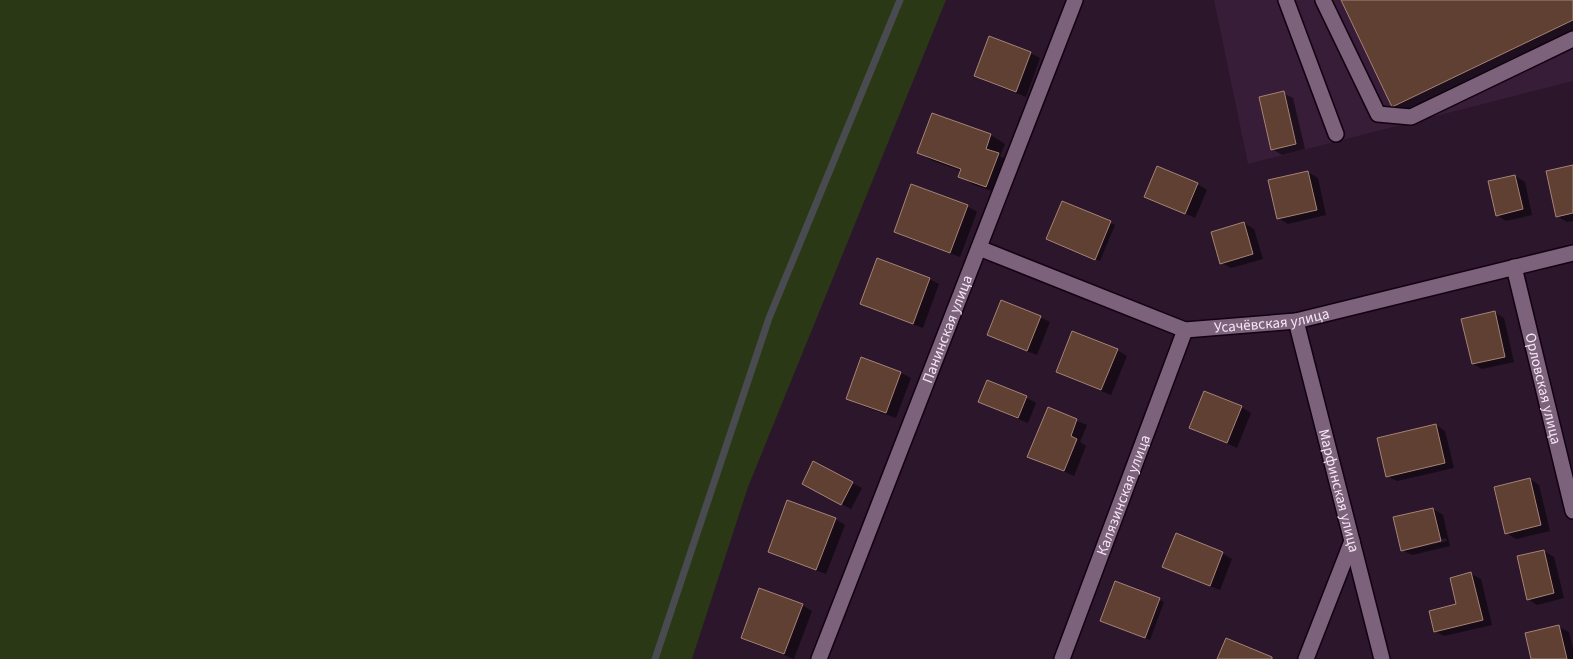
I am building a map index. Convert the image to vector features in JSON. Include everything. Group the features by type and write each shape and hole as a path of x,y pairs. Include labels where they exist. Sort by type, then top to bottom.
{"street":[{"name":"Панинская улица","path":"819,659 1075,0"},
{"path":"1286,0 1336,134"},
{"path":"1323,0 1378,114 1411,116 1573,39"},
{"name":"Усачёвская улица","path":"978,248 1185,330 1296,321 1573,253"},
{"name":"Орловская улица","path":"1514,267 1573,511"},
{"name":"Марфинская улица","path":"1296,321 1382,659"},
{"name":"Калязинская улица","path":"1062,659 1185,330"},
{"path":"1306,659 1352,541"}],"shaded area":[{"path":"1214,0 1573,0 1573,81 1248,164"}],"green space":[{"path":"0,0 946,0 748,487 692,659 0,659"}],"building":[{"path":"1341,0 1573,0 1573,20 1392,107"},
{"path":"989,36 1031,52 1016,92 974,76"},
{"path":"1284,91 1296,144 1271,150 1259,97"},
{"path":"932,113 991,134 986,149 999,153 986,187 958,177 961,169 917,153"},
{"path":"1573,165 1573,213 1556,217 1546,171"},
{"path":"1157,166 1198,183 1185,214 1144,197"},
{"path":"1308,171 1317,210 1277,219 1268,180"},
{"path":"1515,175 1523,209 1496,216 1488,181"},
{"path":"911,184 968,205 950,253 894,232"},
{"path":"1062,201 1111,221 1095,260 1046,239"},
{"path":"1244,222 1253,254 1220,264 1211,232"},
{"path":"877,258 930,278 913,324 860,304"},
{"path":"1001,300 1041,316 1027,351 987,335"},
{"path":"1495,311 1505,357 1472,364 1461,319"},
{"path":"1072,331 1118,349 1101,390 1056,372"},
{"path":"861,357 901,372 886,413 846,399"},
{"path":"987,380 1027,396 1018,418 978,402"},
{"path":"1204,391 1242,406 1227,443 1189,428"},
{"path":"1048,407 1077,419 1071,436 1077,439 1064,471 1027,457"},
{"path":"1436,424 1445,463 1386,477 1377,438"},
{"path":"813,461 853,482 841,505 802,484"},
{"path":"1530,478 1541,525 1505,534 1494,487"},
{"path":"787,500 836,518 816,570 768,552"},
{"path":"1433,508 1441,541 1401,551 1393,517"},
{"path":"1176,533 1223,552 1210,586 1162,567"},
{"path":"1544,550 1554,593 1527,600 1517,556"},
{"path":"1471,572 1483,620 1434,632 1429,611 1456,604 1450,578"},
{"path":"1115,581 1160,598 1145,638 1100,621"},
{"path":"759,588 803,604 784,654 741,638"},
{"path":"1559,625 1567,659 1531,659 1525,633"},
{"path":"1226,638 1272,657 1272,659 1217,659"}],"waterway":[{"path":"655,659 769,318 900,0"}]}
